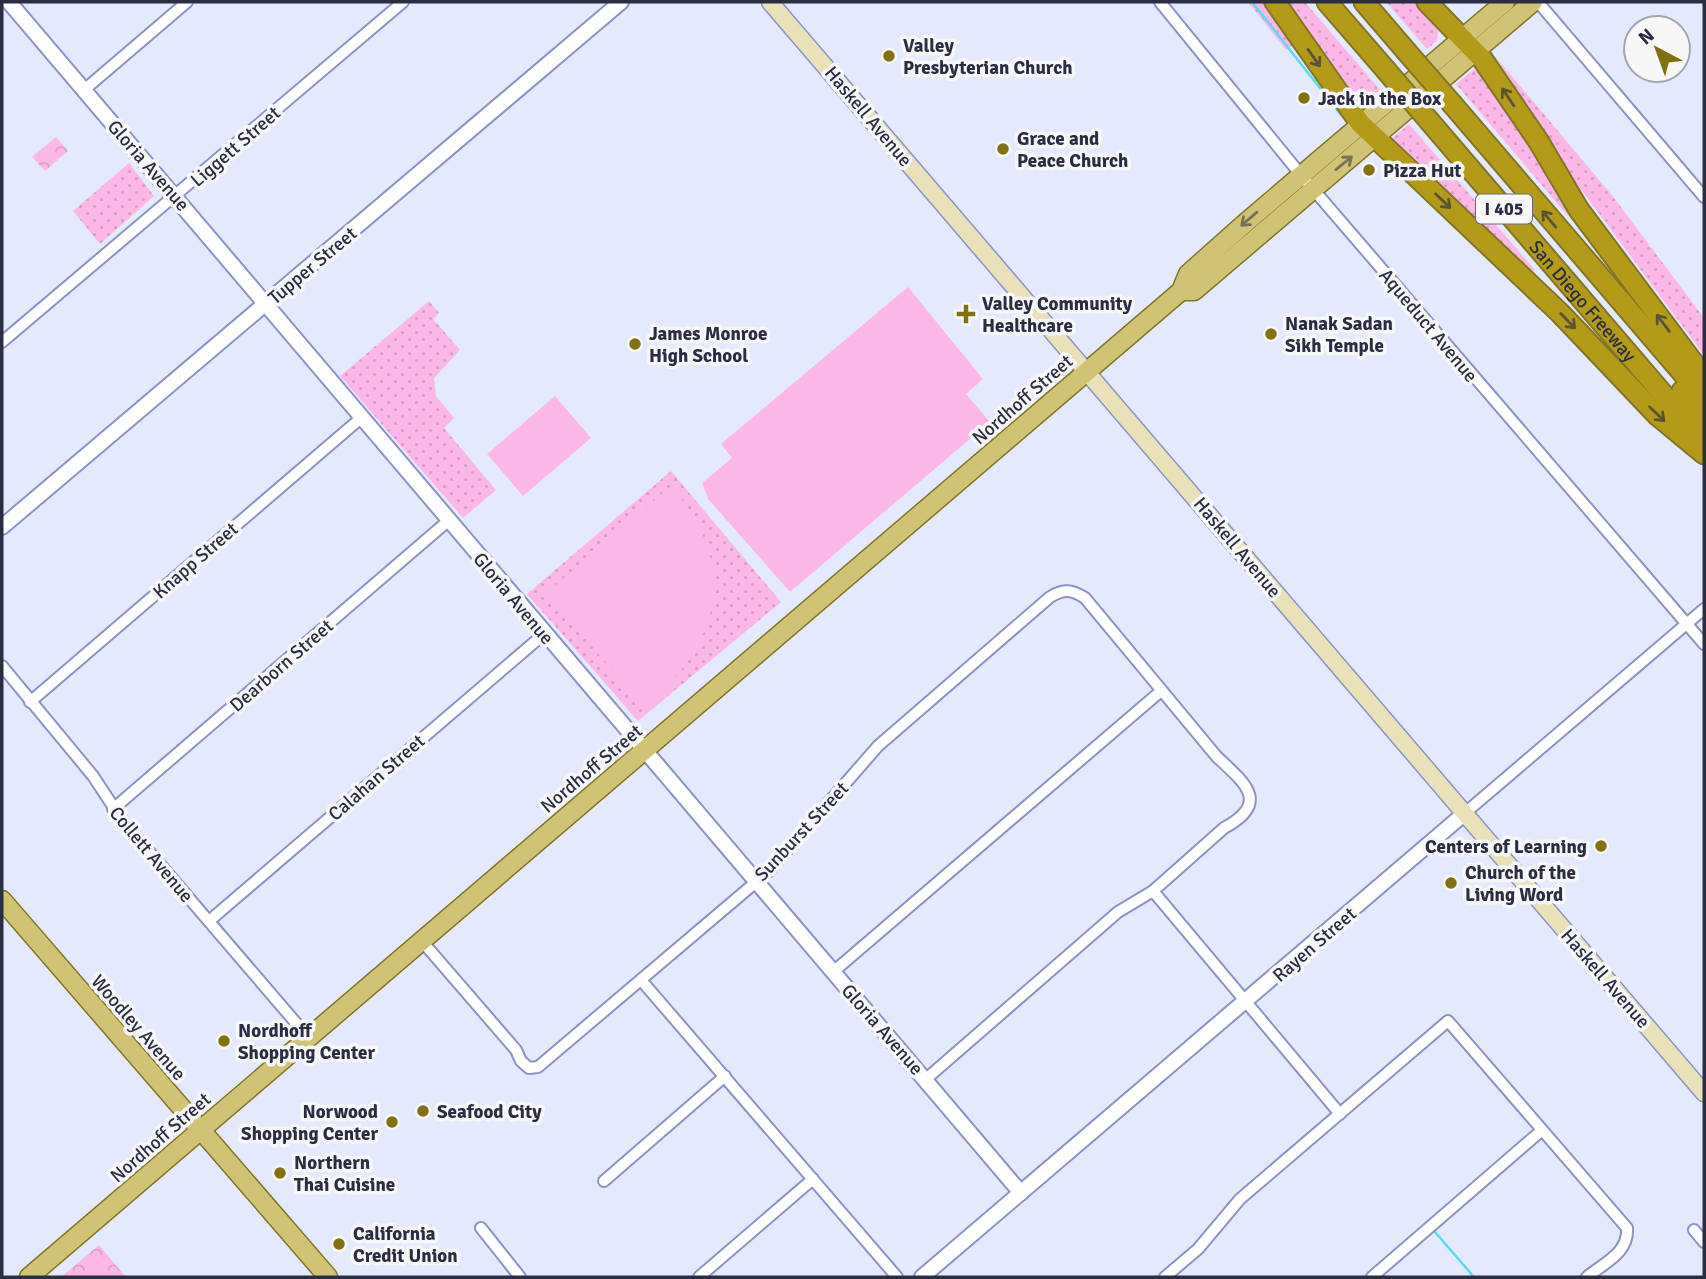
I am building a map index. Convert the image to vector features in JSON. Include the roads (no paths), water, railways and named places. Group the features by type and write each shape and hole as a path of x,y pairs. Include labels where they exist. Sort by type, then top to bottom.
{"highway":[{"path":"1275,2 1360,123 1560,313 1658,416 1704,454"},
{"name":"San Diego Freeway","path":"1327,2 1704,443"},
{"name":"San Diego Freeway","path":"1364,2 1704,398"},
{"path":"1427,2 1476,52 1545,151 1579,210 1704,377"},
{"path":"1593,271 1597,290 1704,417"},
{"path":"1577,295 1592,296 1704,426"}],"main road":[{"name":"Haskell Avenue","path":"770,2 1704,1093"},
{"name":"Nordhoff Street","path":"29,1277 1181,291 1194,291 1307,181 1360,123 1505,2"},
{"name":"Nordhoff Street","path":"1307,181 1376,137 1536,2"},
{"name":"Woodley Avenue","path":"2,900 328,1277"}],"street":[{"name":"Gloria Avenue","path":"9,2 1021,1193"},
{"path":"84,90 187,2"},
{"name":"Liggett Street","path":"2,342 403,2"},
{"name":"Tupper Street","path":"2,527 621,2"},
{"name":"Aqueduct Avenue","path":"1160,2 1307,181 1704,644"},
{"path":"1536,2 1558,24 1704,197"},
{"name":"Knapp Street","path":"30,702 361,418"},
{"name":"Dearborn Street","path":"113,809 448,521"},
{"name":"Sunburst Street","path":"421,940 529,1068 542,1064 755,881 769,872 878,746 1050,597 1068,590 1085,598 1161,691"},
{"name":"Rayen Street","path":"922,1277 1245,1004 1704,608"},
{"name":"Calahan Street","path":"209,921 544,634"},
{"name":"Collett Avenue","path":"2,666 93,776 113,809 308,1037"},
{"path":"833,972 1161,691 1217,757 1242,779 1251,795 1242,816 1224,828 1153,891 1118,912 926,1079"},
{"path":"1153,891 1245,1004 1340,1114"},
{"path":"641,980 897,1277"},
{"path":"1164,1277 1198,1249 1240,1199 1448,1021 1627,1228 1628,1236 1620,1252 1587,1277"},
{"path":"604,1181 725,1076"},
{"path":"1372,1277 1541,1131"},
{"path":"699,1277 813,1179"},
{"path":"481,1228 520,1277"},
{"path":"1694,1230 1704,1242"}],"waterway":[{"path":"1252,2 1342,116"},
{"path":"1435,1232 1474,1277"}],"place":[{"name":"Valley Presbyterian Church","path":"889,56"},
{"name":"Jack in the Box","path":"1304,98"},
{"name":"Grace and Peace Church","path":"1003,149"},
{"name":"Pizza Hut","path":"1369,170"},
{"name":"Valley Community Healthcare","path":"966,314"},
{"name":"Nanak Sadan Sikh Temple","path":"1271,334"},
{"name":"James Monroe High School","path":"635,344"},
{"name":"Centers of Learning","path":"1601,846"},
{"name":"Church of the Living Word","path":"1451,883"},
{"name":"Nordhoff Shopping Center","path":"224,1041"},
{"name":"Seafood City","path":"423,1111"},
{"name":"Norwood Shopping Center","path":"392,1122"},
{"name":"Northern Thai Cuisine","path":"280,1173"},
{"name":"California Credit Union","path":"339,1244"}]}
